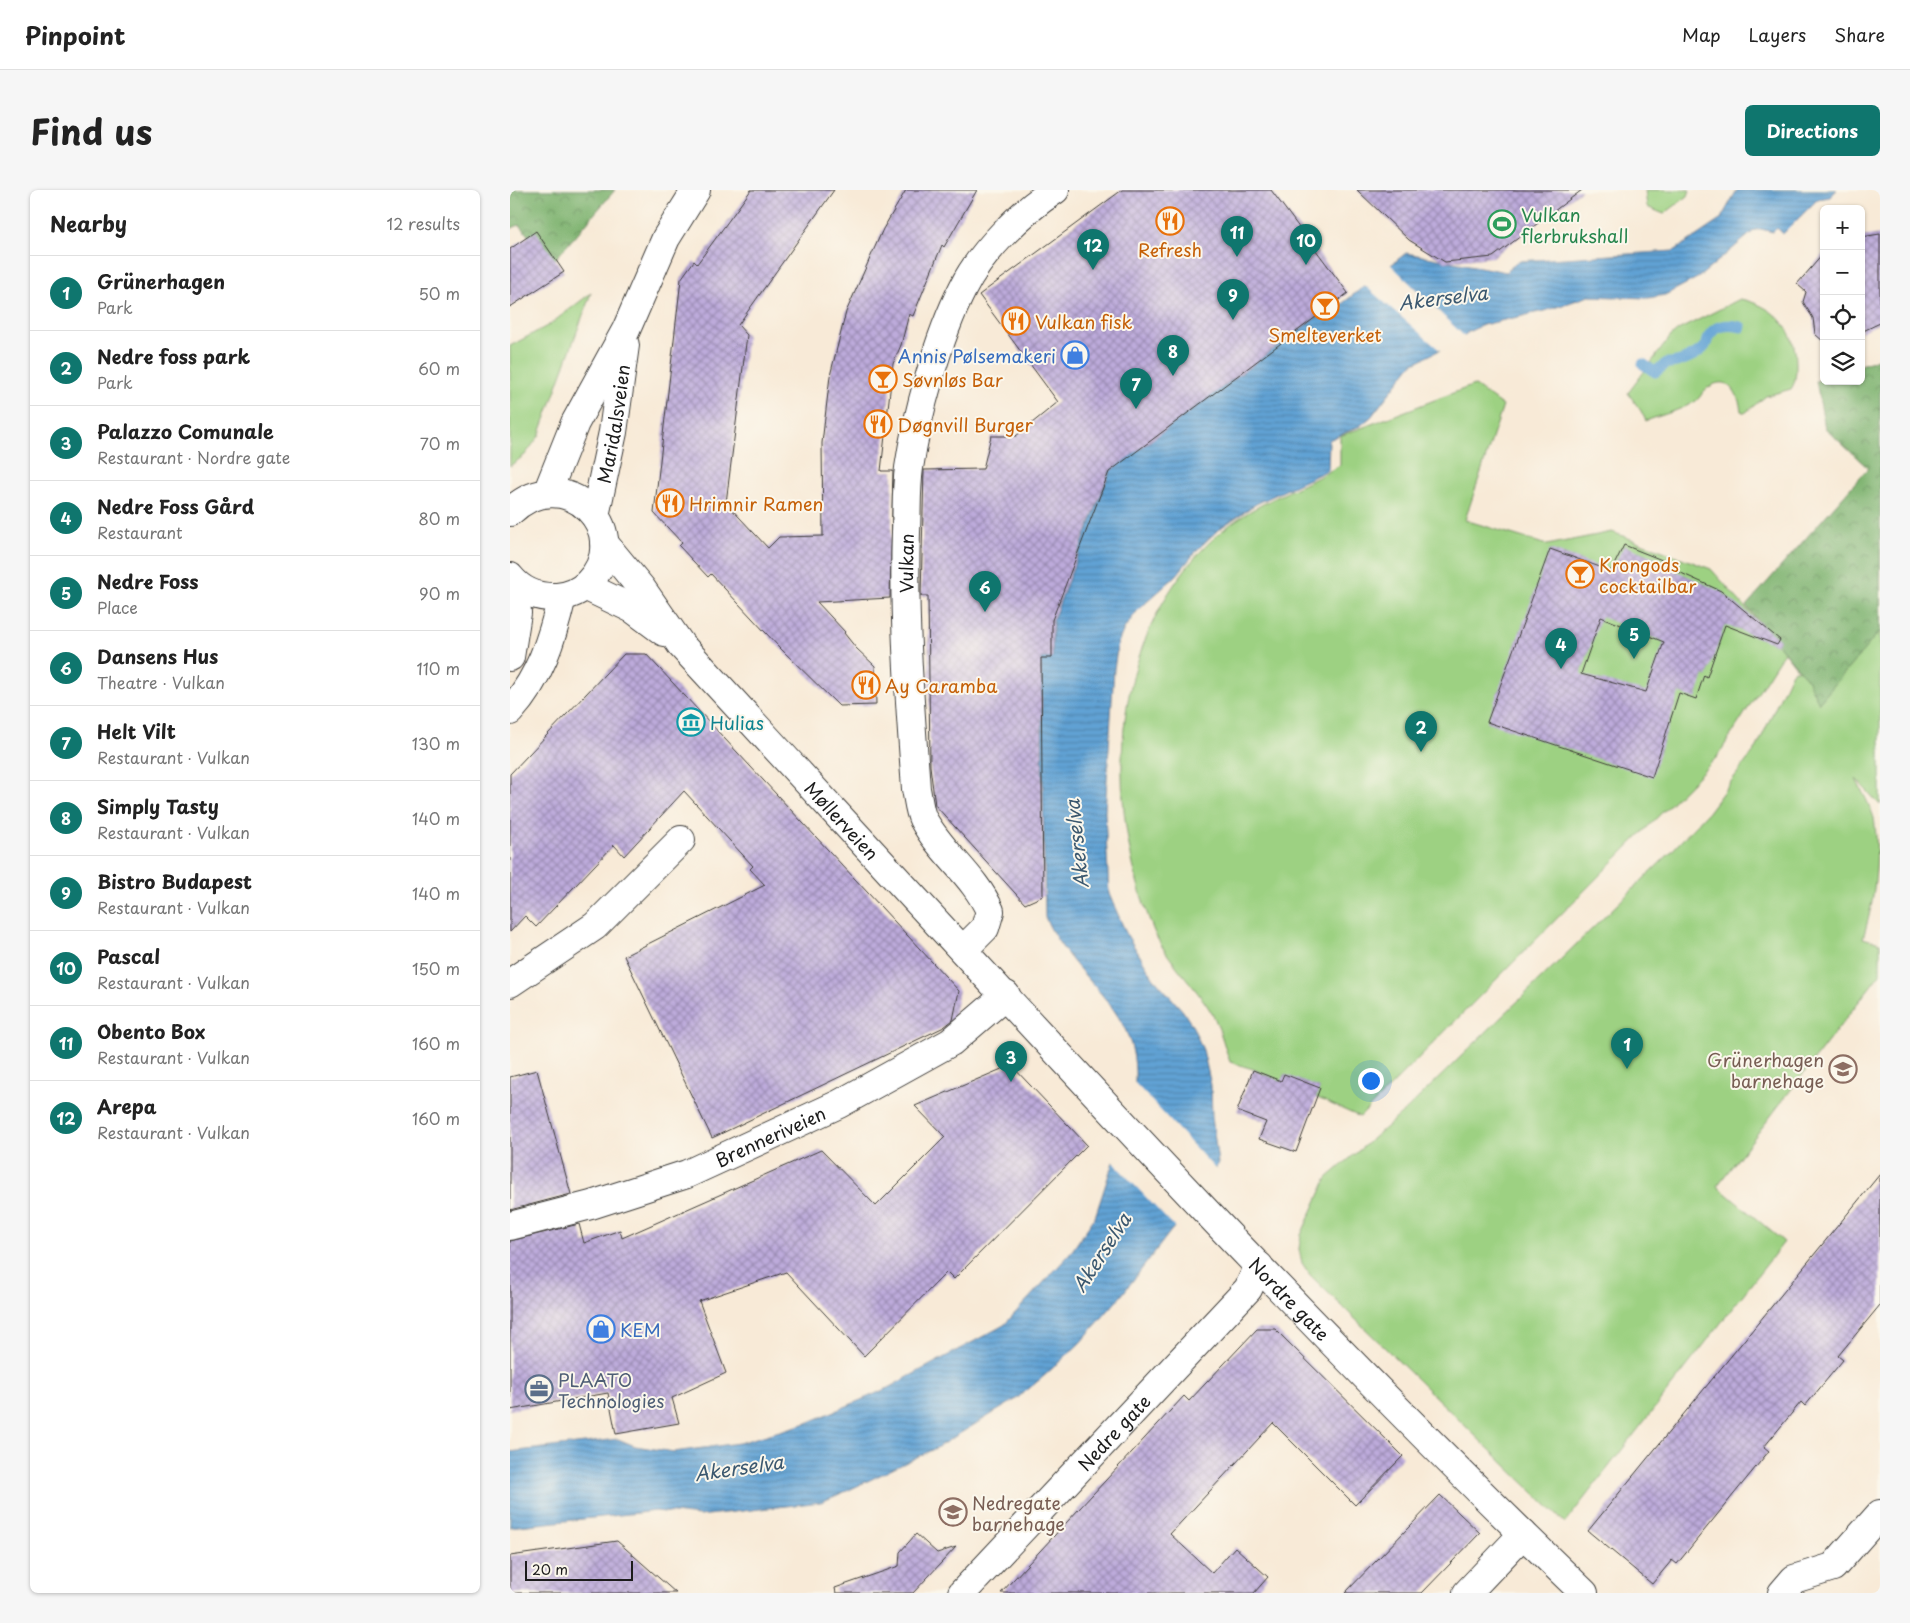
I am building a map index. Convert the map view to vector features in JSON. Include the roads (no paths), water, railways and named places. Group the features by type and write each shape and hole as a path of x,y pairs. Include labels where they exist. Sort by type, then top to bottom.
{"street":[{"name":"Maridalsveien","path":"547,493 575,423 626,330 660,251 696,190"},
{"name":"Vulkan","path":"963,950 984,928 990,911 983,895 938,843 922,817 916,789 905,573 908,470 920,412 950,319 963,288 987,252 1012,226 1055,190"},
{"name":"Maridalsveien","path":"595,516 613,432 626,330"},
{"name":"Maridalsveien","path":"514,506 533,496 547,493 565,494 582,502 595,516 604,543"},
{"path":"510,711 534,679 544,660 554,632 573,591 599,567 604,543"},
{"name":"Møllerveien","path":"604,543 642,589 681,645 1006,995"},
{"path":"512,580 529,593 545,598 573,591"},
{"path":"510,657 517,613 512,580"},
{"name":"Møllerveien","path":"573,591 633,609 681,645"},
{"path":"510,983 595,926 680,840"},
{"name":"Nordre gate","path":"1006,995 1201,1206 1364,1377 1584,1593"},
{"name":"Brenneriveien","path":"510,1226 591,1205 686,1174 839,1104 951,1042 1006,995"},
{"name":"Nedre gate","path":"962,1593 1248,1289 1259,1266"},
{"path":"1782,1593 1794,1579 1833,1567 1880,1514"},
{"path":"1467,1593 1523,1534"}],"water":[{"name":"Akerselva","path":"1737,190 1837,190 1830,197 1818,199 1783,234 1777,228 1773,232 1761,229 1755,230 1699,277 1665,295 1648,298 1589,296 1548,310 1483,325 1470,331 1452,344 1412,364 1371,417 1360,426 1329,440 1328,470 1256,504 1219,529 1198,549 1176,576 1138,610 1124,629 1118,643 1114,669 1105,812 1109,894 1127,935 1153,977 1183,1011 1193,1027 1203,1050 1211,1085 1212,1117 1218,1163 1206,1190 1170,1232 1121,1296 1079,1344 1015,1400 936,1448 821,1502 699,1516 656,1511 510,1527 510,1452 618,1439 635,1446 674,1452 739,1443 807,1423 884,1390 1004,1325 1069,1255 1095,1217 1132,1104 1135,1071 1131,1045 1121,1022 1108,1002 1075,964 1059,942 1045,917 1041,658 1052,658 1053,620 1110,471 1326,310 1329,314 1406,253 1506,272 1518,261 1674,251 1720,220"}],"waterway":[{"path":"1643,364 1655,372 1667,363 1682,360 1698,353 1705,346 1708,337 1715,329 1727,325 1741,327"}],"place":[{"name":"Refresh","path":"1170,221"},
{"name":"Vulkan flerbrukshall","path":"1502,224"},
{"name":"Obento Box","path":"1237,257"},
{"name":"Pascal","path":"1306,265"},
{"name":"Arepa","path":"1093,270"},
{"name":"Smelteverket","path":"1325,306"},
{"name":"Bistro Budapest","path":"1233,320"},
{"name":"Vulkan fisk","path":"1016,321"},
{"name":"Annis Pølsemakeri","path":"1075,355"},
{"name":"Simply Tasty","path":"1173,376"},
{"name":"Søvnløs Bar","path":"883,379"},
{"name":"Helt Vilt","path":"1136,409"},
{"name":"Døgnvill Burger","path":"878,424"},
{"name":"Hrimnir Ramen","path":"670,503"},
{"name":"Krongods cocktailbar","path":"1580,574"},
{"name":"Dansens Hus","path":"985,612"},
{"name":"Nedre Foss","path":"1634,659"},
{"name":"Nedre Foss Gård","path":"1561,669"},
{"name":"Ay Caramba","path":"866,685"},
{"name":"Hulias","path":"691,722"},
{"name":"Nedre foss park","path":"1421,752"},
{"name":"Grünerhagen","path":"1627,1069"},
{"name":"Grünerhagen barnehage","path":"1843,1069"},
{"name":"Palazzo Comunale","path":"1011,1082"},
{"name":"KEM","path":"601,1329"},
{"name":"PLAATO Technologies","path":"539,1389"},
{"name":"Nedregate barnehage","path":"953,1512"}]}
